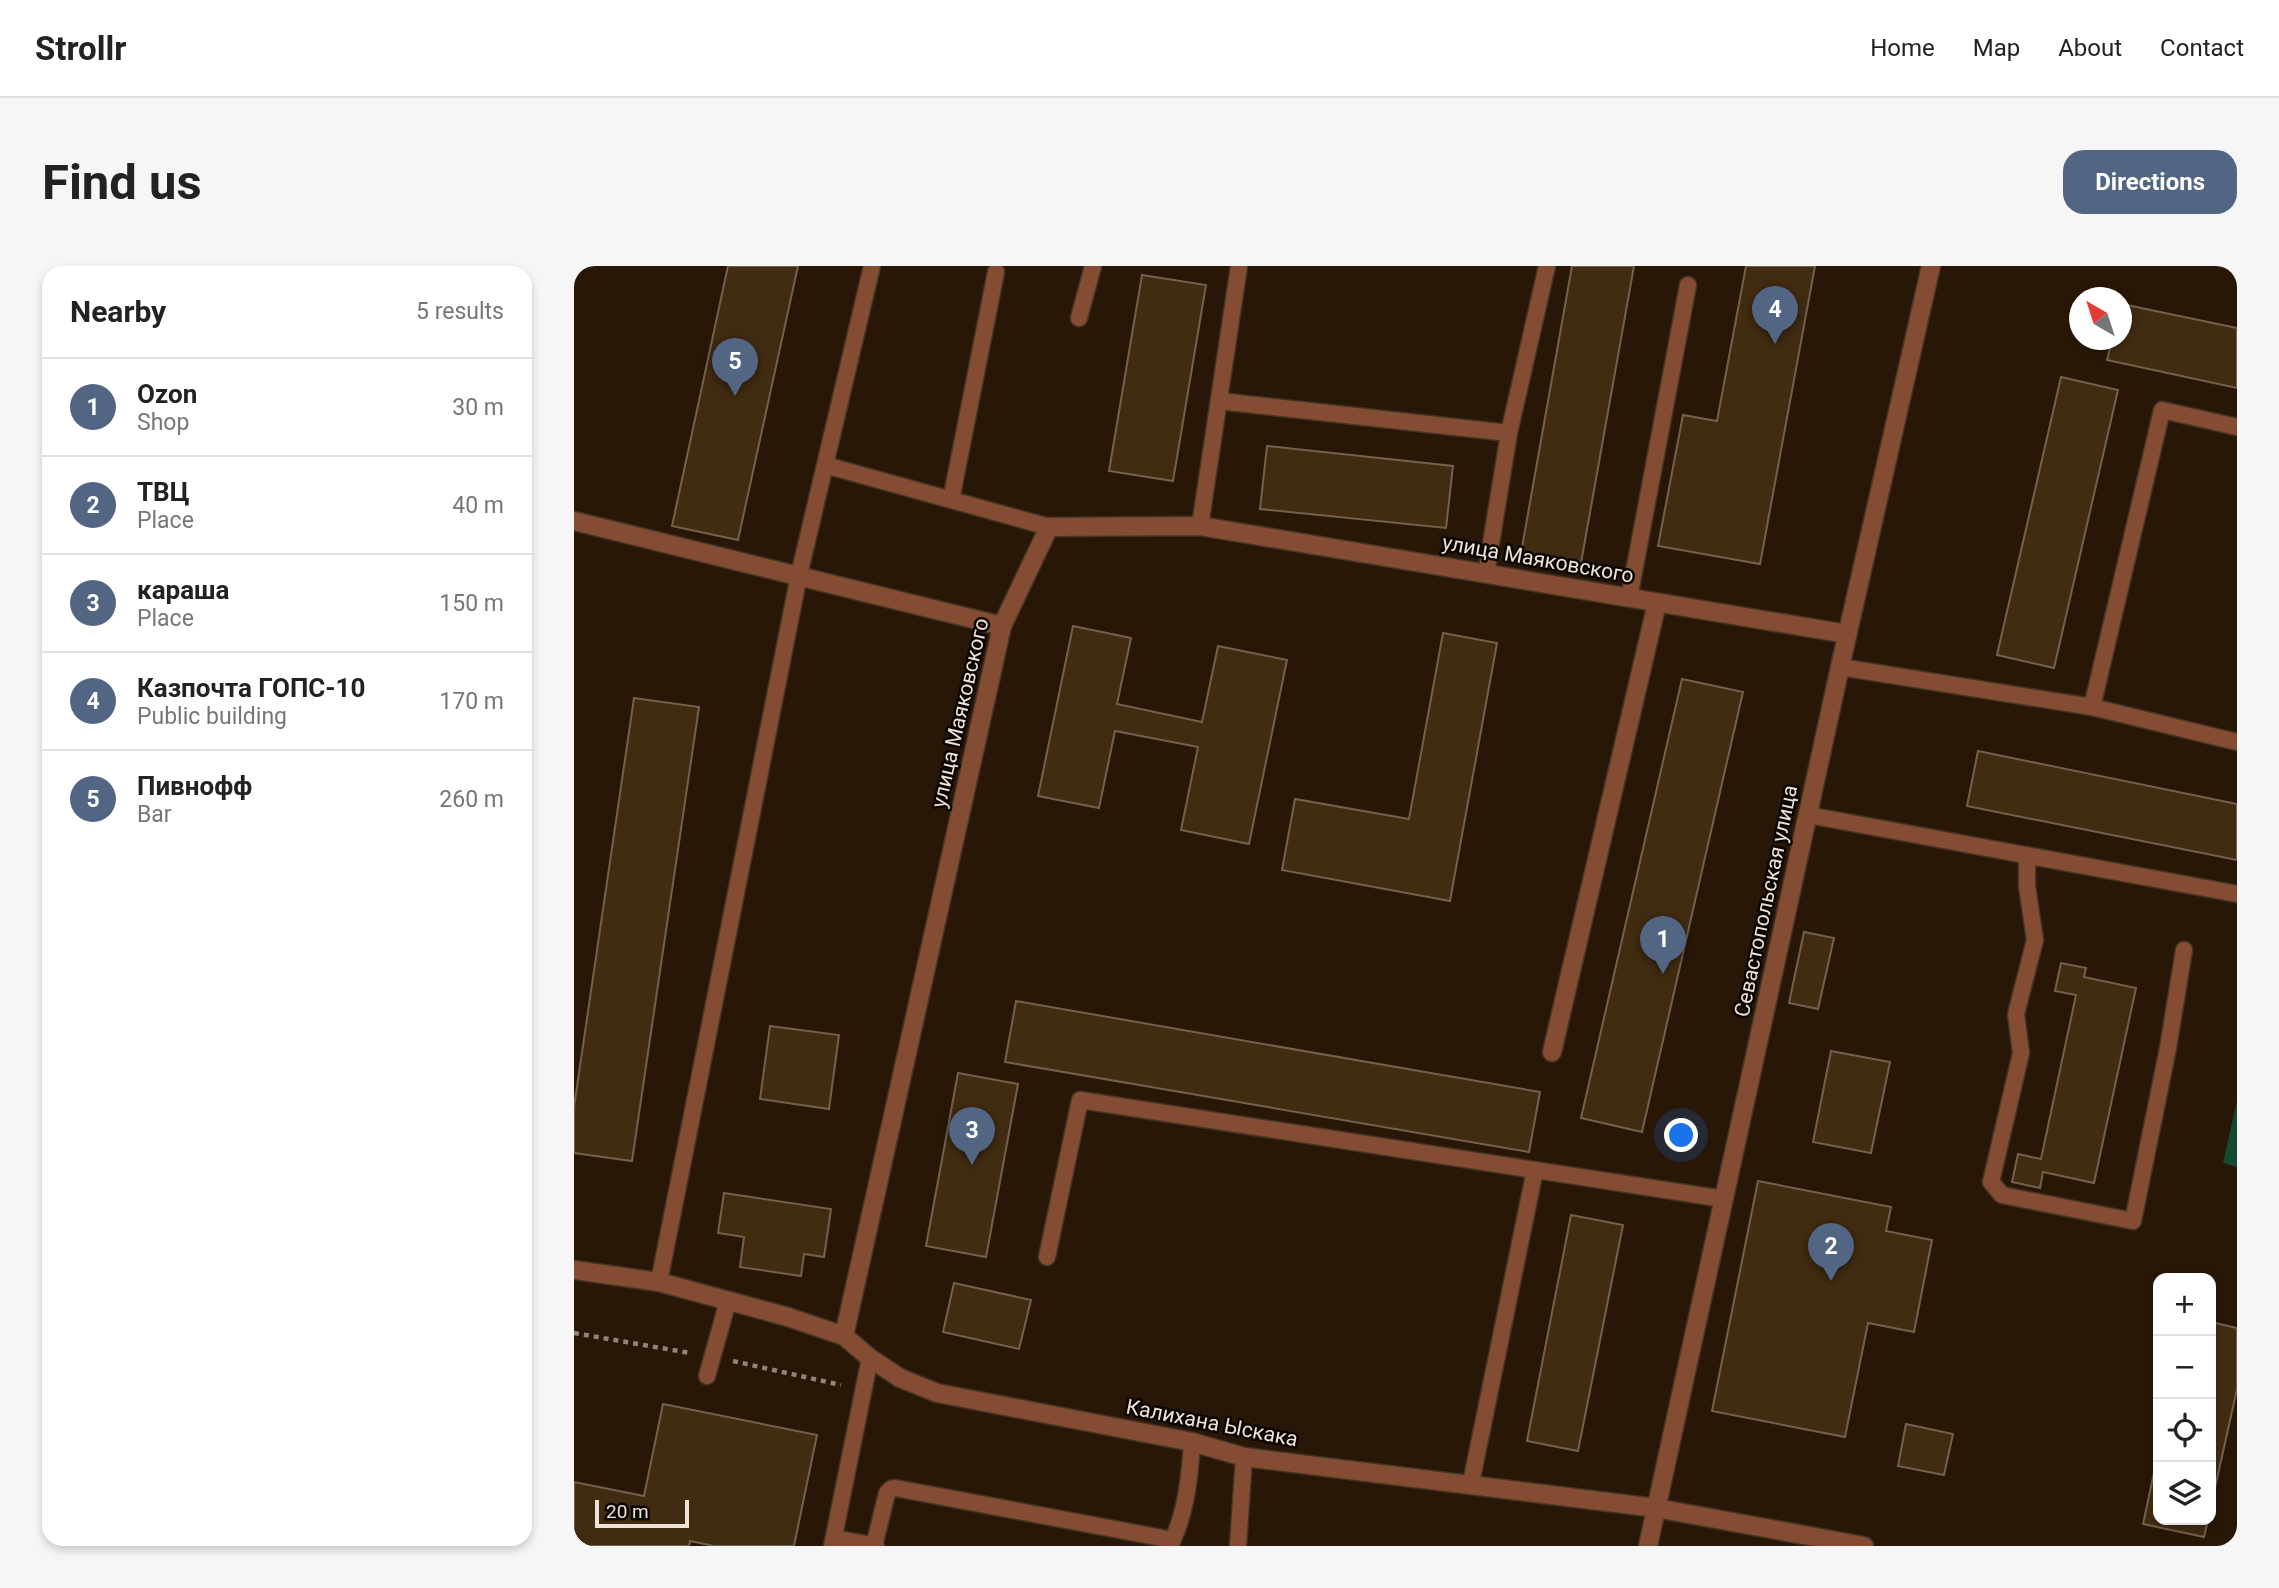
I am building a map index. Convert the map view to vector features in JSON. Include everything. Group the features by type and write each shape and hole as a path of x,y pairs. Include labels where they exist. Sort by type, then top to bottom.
{"street":[{"name":"Севастопольская улица","path":"1648,1546 1847,634 1931,266"},
{"path":"574,521 1002,626"},
{"name":"улица Маяковского","path":"844,1336 1002,626 1049,527 1200,526 1847,634"},
{"path":"1552,1052 1657,603"},
{"name":"Калихана Ыскака","path":"574,1270 659,1282 788,1317 844,1336 900,1378 937,1393 1192,1442 1244,1457 1656,1508 1864,1546"}],"lane":[{"path":"659,1282 799,575 872,266"},
{"path":"1079,318 1093,266"},
{"path":"1200,526 1239,266"},
{"path":"1486,573 1509,433 1547,266"},
{"path":"951,500 996,272"},
{"path":"1629,598 1688,285"},
{"path":"1219,401 1509,433"},
{"path":"2092,707 2162,410 2237,426"},
{"path":"825,465 1049,527"},
{"path":"1840,667 2092,707 2237,742"},
{"path":"1808,815 2237,894"},
{"path":"2027,855 2027,886 2035,940 2016,1014 2021,1053 1991,1182 2002,1195 2133,1221 2168,1048 2184,950"},
{"path":"1046,1257 1080,1100 1724,1199"},
{"path":"1471,1483 1535,1170"},
{"path":"707,1376 728,1301"},
{"path":"870,1358 833,1542 875,1546 887,1493 895,1488 1172,1543 1191,1474 1192,1442"},
{"path":"1238,1546 1244,1457"}],"green space":[{"path":"2237,1101 2237,1167 2223,1163"}],"building":[{"path":"728,266 798,266 738,540 672,526"},
{"path":"1572,266 1634,266 1581,563 1521,553"},
{"path":"1746,266 1815,266 1760,564 1658,546 1683,415 1717,421"},
{"path":"1142,275 1206,285 1173,481 1109,471"},
{"path":"2132,306 2237,328 2237,388 2107,360 2110,350 2132,350"},
{"path":"2061,377 2118,390 2054,668 1997,655"},
{"path":"1267,446 1453,466 1446,528 1260,509"},
{"path":"1073,626 1131,638 1117,704 1202,722 1218,646 1287,660 1249,844 1181,830 1198,747 1115,731 1099,808 1038,796"},
{"path":"1443,633 1497,643 1450,901 1282,870 1295,799 1409,819"},
{"path":"1682,679 1743,692 1642,1132 1581,1118"},
{"path":"634,698 699,707 632,1161 574,1153 574,1107"},
{"path":"1978,751 2237,804 2237,860 1967,806"},
{"path":"1804,932 1834,938 1818,1009 1789,1003"},
{"path":"2061,963 2086,968 2084,977 2136,988 2094,1183 2043,1172 2040,1188 2012,1182 2018,1154 2041,1159 2076,995 2055,991"},
{"path":"1016,1001 1540,1092 1529,1152 1005,1062"},
{"path":"770,1026 839,1035 829,1109 760,1099"},
{"path":"1831,1051 1890,1062 1871,1153 1813,1142"},
{"path":"958,1073 1018,1084 986,1257 926,1246"},
{"path":"1758,1181 1891,1207 1886,1231 1932,1240 1914,1332 1868,1323 1845,1437 1712,1411"},
{"path":"724,1193 831,1209 824,1257 804,1254 801,1276 740,1267 744,1237 718,1233"},
{"path":"1571,1215 1623,1225 1578,1451 1527,1441"},
{"path":"954,1283 1031,1300 1019,1349 943,1332"},
{"path":"2216,1323 2237,1328 2237,1389 2216,1484"},
{"path":"663,1404 817,1435 794,1546 714,1546 690,1541 689,1546 574,1546 574,1482 644,1496"},
{"path":"1906,1424 1953,1434 1944,1475 1898,1466"},
{"path":"2153,1477 2153,1525 2207,1525 2204,1537 2143,1524"}],"place":[{"name":"Казпочта ГОПС-10","path":"1775,344"},
{"name":"Пивнофф","path":"735,396"},
{"name":"Ozon","path":"1663,974"},
{"name":"караша","path":"972,1165"},
{"name":"ТВЦ","path":"1831,1281"}]}
